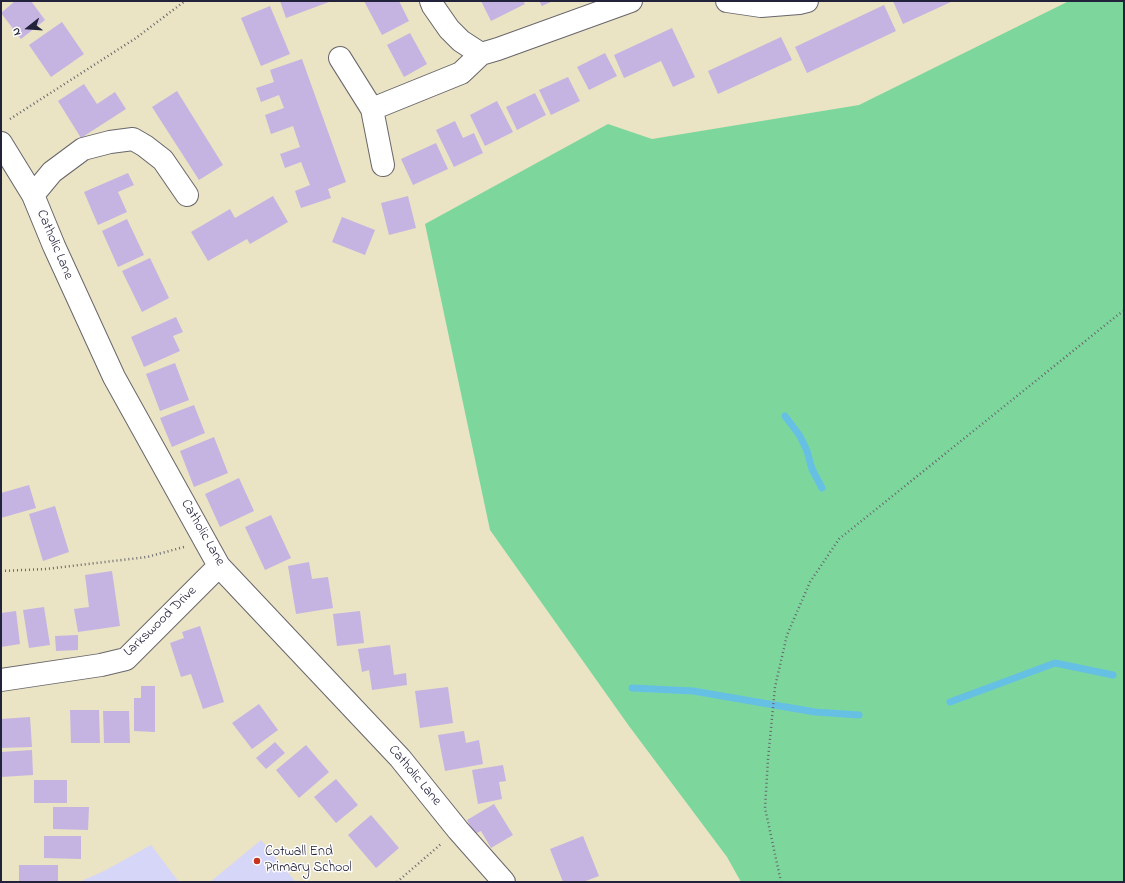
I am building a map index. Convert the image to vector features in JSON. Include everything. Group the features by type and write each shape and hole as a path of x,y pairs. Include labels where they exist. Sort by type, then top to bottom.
{"street":[{"path":"431,1 449,29 461,41 481,54"},
{"path":"372,109 461,73 481,54 631,1"},
{"path":"727,1 761,6 807,1"},
{"path":"340,58 372,109 383,165"},
{"path":"33,194 52,172 83,149 133,138 146,146 163,160 187,195"},
{"name":"Catholic Lane","path":"1,143 33,194 54,246 114,377 219,566 400,758 458,830 504,882"},
{"name":"Larkswood Drive","path":"1,680 101,665 126,659 219,566"}],"path":[{"path":"10,119 136,38 185,1"},
{"path":"781,882 765,808 768,759 775,687 787,635 810,582 839,539 1124,311"},
{"path":"1,571 46,569 146,557 206,542"},
{"path":"397,882 458,830"}],"shaded area":[{"name":"Cotwall End Primary School","path":"261,840 296,882 210,882"},
{"path":"151,845 179,882 79,882 104,871"}],"green space":[{"path":"1069,1 1124,1 1124,882 741,882 727,857 629,726 490,530 425,224 608,124 652,139 859,105"}],"building":[{"path":"15,1 31,1 45,20 21,39 1,13"},
{"path":"280,1 329,1 329,2 286,18"},
{"path":"364,1 399,1 409,21 382,35"},
{"path":"481,1 523,1 525,4 491,21"},
{"path":"539,1 553,1 542,6"},
{"path":"893,1 953,1 903,24"},
{"path":"884,5 896,31 807,73 795,47"},
{"path":"270,6 290,54 261,66 241,18"},
{"path":"62,22 84,54 51,77 29,45"},
{"path":"672,28 695,77 673,87 661,61 624,78 614,55"},
{"path":"410,33 427,64 404,77 387,45"},
{"path":"781,37 792,60 718,94 708,71"},
{"path":"605,53 617,76 589,90 577,67"},
{"path":"302,59 346,182 328,189 331,198 301,208 295,191 310,185 301,162 285,168 280,154 300,147 293,126 271,134 265,115 284,108 279,95 261,102 256,88 274,82 270,70"},
{"path":"568,77 580,101 551,115 539,90"},
{"path":"84,84 97,104 115,92 126,109 81,138 58,101"},
{"path":"177,91 223,165 199,180 152,107"},
{"path":"535,93 546,115 517,130 506,107"},
{"path":"497,101 513,132 485,146 470,115"},
{"path":"455,121 463,138 474,133 483,153 454,167 436,130"},
{"path":"436,143 448,169 413,185 401,159"},
{"path":"128,173 134,185 118,192 127,212 98,225 84,192"},
{"path":"273,196 288,222 250,244 247,239 208,261 191,232 230,209 235,218"},
{"path":"408,196 416,228 389,235 381,203"},
{"path":"342,217 375,230 365,255 332,242"},
{"path":"127,219 144,255 118,267 102,231"},
{"path":"150,258 169,298 142,312 122,271"},
{"path":"176,317 183,332 173,336 180,351 144,367 131,337"},
{"path":"175,363 189,400 160,411 146,374"},
{"path":"194,405 205,433 172,447 160,418"},
{"path":"214,437 228,473 194,487 180,451"},
{"path":"239,478 254,511 220,527 205,494"},
{"path":"29,485 36,508 1,518 1,493"},
{"path":"55,506 69,552 43,561 29,514"},
{"path":"271,515 291,558 265,570 245,527"},
{"path":"309,562 312,579 328,577 333,608 296,614 288,566"},
{"path":"112,571 120,626 78,632 74,609 89,607 85,575"},
{"path":"44,607 50,645 29,648 23,610"},
{"path":"16,611 20,644 1,647 1,613"},
{"path":"360,611 364,643 337,646 333,614"},
{"path":"200,626 224,702 203,709 191,674 181,677 170,643 184,638 182,632"},
{"path":"78,635 78,650 56,651 55,636"},
{"path":"390,645 394,675 406,673 407,685 372,690 369,670 362,672 358,649"},
{"path":"141,686 155,686 155,732 134,731 134,698 141,698"},
{"path":"448,687 453,723 420,728 415,691"},
{"path":"259,704 278,730 252,749 232,723"},
{"path":"70,710 99,710 100,743 71,743"},
{"path":"103,711 129,711 130,743 104,743"},
{"path":"30,717 32,747 1,748 1,719"},
{"path":"464,731 466,743 479,740 483,764 445,771 438,735"},
{"path":"275,742 285,753 266,769 256,758"},
{"path":"306,745 329,772 299,798 276,770"},
{"path":"32,750 33,775 1,777 1,752"},
{"path":"503,765 506,781 499,782 502,799 478,804 472,770"},
{"path":"336,779 358,805 336,823 314,797"},
{"path":"34,780 67,780 67,803 34,803"},
{"path":"494,804 513,835 491,848 481,831 475,834 467,820"},
{"path":"53,807 89,807 88,830 53,829"},
{"path":"371,815 399,848 376,868 348,835"},
{"path":"44,836 81,836 81,859 44,858"},
{"path":"583,836 599,876 583,882 563,882 550,849"},
{"path":"19,865 58,865 58,882 19,882"}],"waterway":[{"path":"785,416 800,436 807,451 812,469 822,488"},
{"path":"950,702 1055,663 1113,675"},
{"path":"632,688 693,691 815,712 859,715"}],"place":[{"name":"Cotwall End Primary School","path":"257,861"}]}
